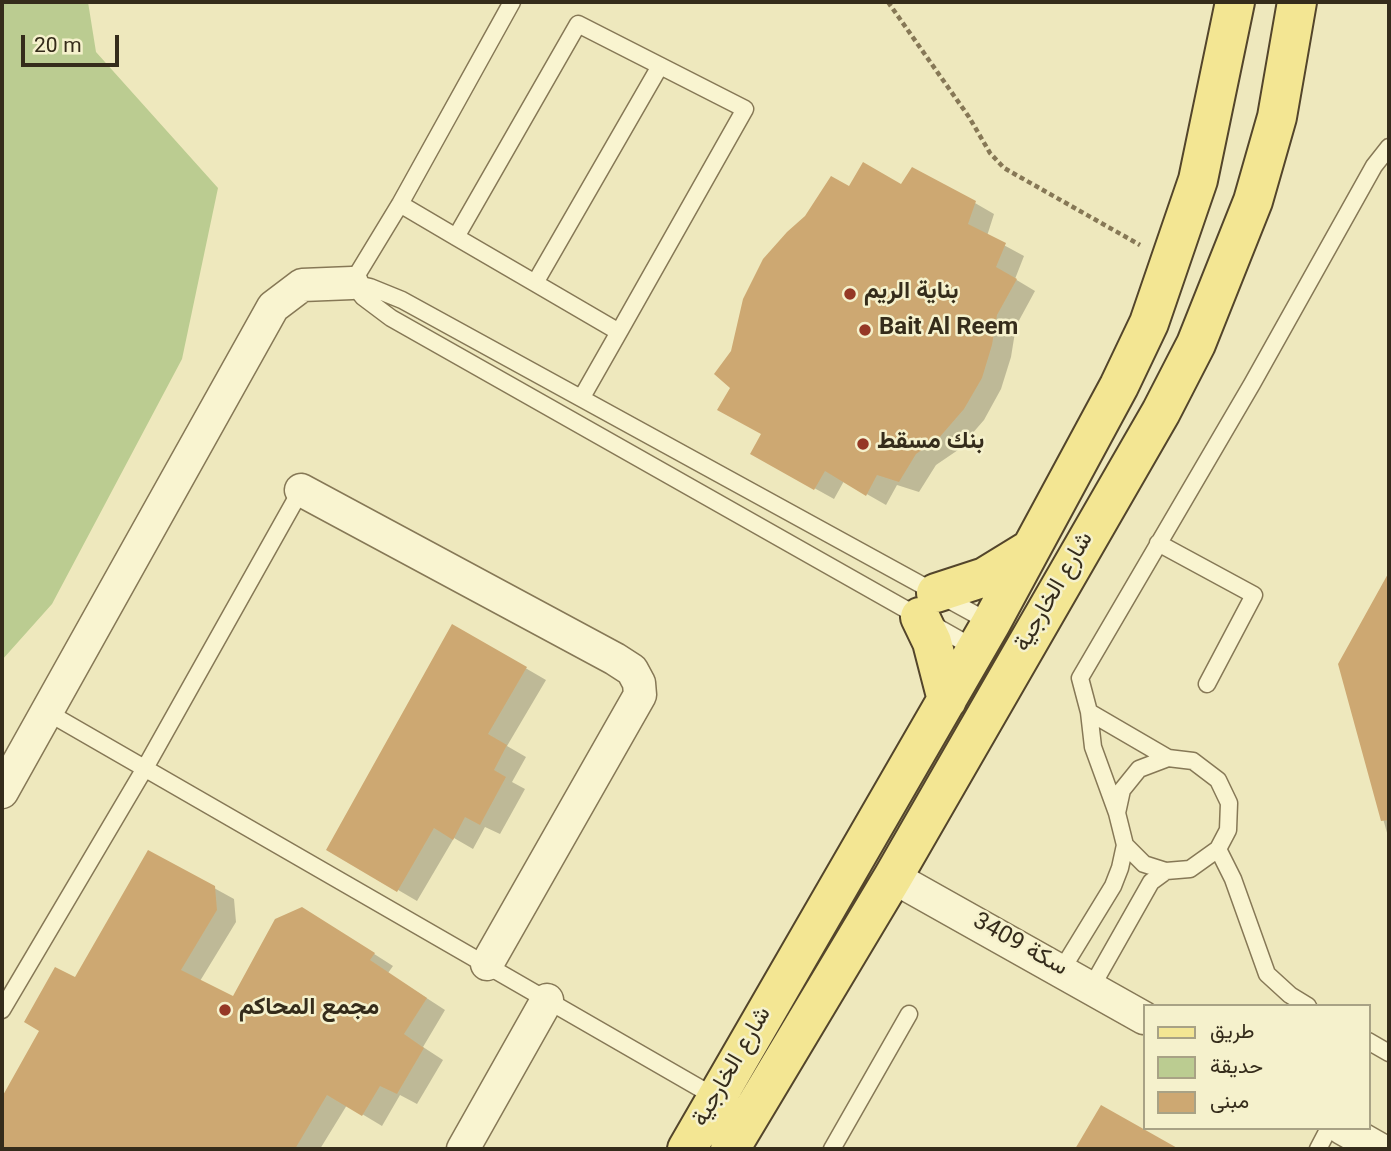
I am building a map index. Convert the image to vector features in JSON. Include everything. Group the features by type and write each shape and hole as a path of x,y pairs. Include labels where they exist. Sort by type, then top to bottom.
{"main road":[{"name":"شارع الخارجية","path":"687,1149 908,769 1034,546 1119,386 1149,323 1198,180 1235,2"},
{"name":"شارع الخارجية","path":"730,1149 893,877 1161,412 1196,344 1253,201 1277,117 1297,2"},
{"path":"1277,117 1311,2"},
{"path":"947,700 932,642 928,605 985,577 1034,546"},
{"path":"983,636 1020,656"},
{"path":"805,945 860,888 876,880 893,877 890,841 908,769"}],"street":[{"path":"2,792 273,307 302,285 352,283"},
{"path":"301,490 615,659 632,670 639,683 640,695 487,964"},
{"name":"سكة 3409","path":"893,877 1142,1017"},
{"path":"463,1149 547,1000"},
{"path":"1346,1130 1379,1149"}],"lane":[{"path":"352,283 400,204 512,2"},
{"path":"456,237 578,24 745,109 582,397"},
{"path":"535,283 660,66"},
{"path":"1061,971 1113,886 1125,845 1093,747 1089,712 1080,678 1252,384 1374,166 1389,147"},
{"path":"400,204 619,332"},
{"path":"352,283 378,289 402,300 582,397 983,636"},
{"path":"352,283 363,297 391,318 983,636"},
{"path":"2,1010 145,768 301,490"},
{"path":"1158,543 1254,595 1207,684"},
{"path":"47,712 717,1098"},
{"path":"1089,712 1168,758 1192,761 1218,780 1229,803 1228,830 1218,849 1190,869 1166,871 1144,864 1125,845"},
{"path":"1116,813 1122,790 1139,769 1168,758"},
{"path":"1218,849 1233,878 1267,974 1290,995 1305,1004"},
{"path":"1091,988 1151,882 1166,871"},
{"path":"832,1149 909,1014"},
{"path":"1370,1042 1389,1053"},
{"path":"1318,1149 1328,1130"}],"path":[{"path":"888,2 969,117 990,153 1004,168 1171,262"}],"green space":[{"path":"2,2 88,2 96,52 218,188 182,359 52,604 2,660"}],"building":[{"name":"Bait Al Reem","path":"863,162 901,184 912,167 976,201 968,224 1006,243 996,267 1017,279 997,315 982,378 964,409 938,439 916,454 899,482 877,475 866,496 825,471 814,490 750,454 761,434 717,410 730,388 714,374 731,351 743,299 763,259 805,216 831,176 849,186"},
{"path":"1389,572 1389,820 1381,821 1338,664"},
{"path":"452,624 527,667 488,734 507,745 494,770 506,777 480,825 465,817 453,840 434,828 397,892 326,850"},
{"name":"مجمع المحاكم","path":"148,850 215,886 217,910 181,970 233,996 275,919 302,907 375,953 370,960 427,998 404,1034 424,1048 397,1094 380,1086 362,1116 327,1095 295,1149 2,1149 2,1097 39,1031 24,1022 55,967 75,977"},
{"path":"1101,1105 1179,1149 1075,1149"}],"place":[{"name":"بناية الريم","path":"850,294"},
{"name":"Bait Al Reem","path":"865,330"},
{"name":"بنك مسقط","path":"863,444"},
{"name":"مجمع المحاكم","path":"225,1010"}]}
